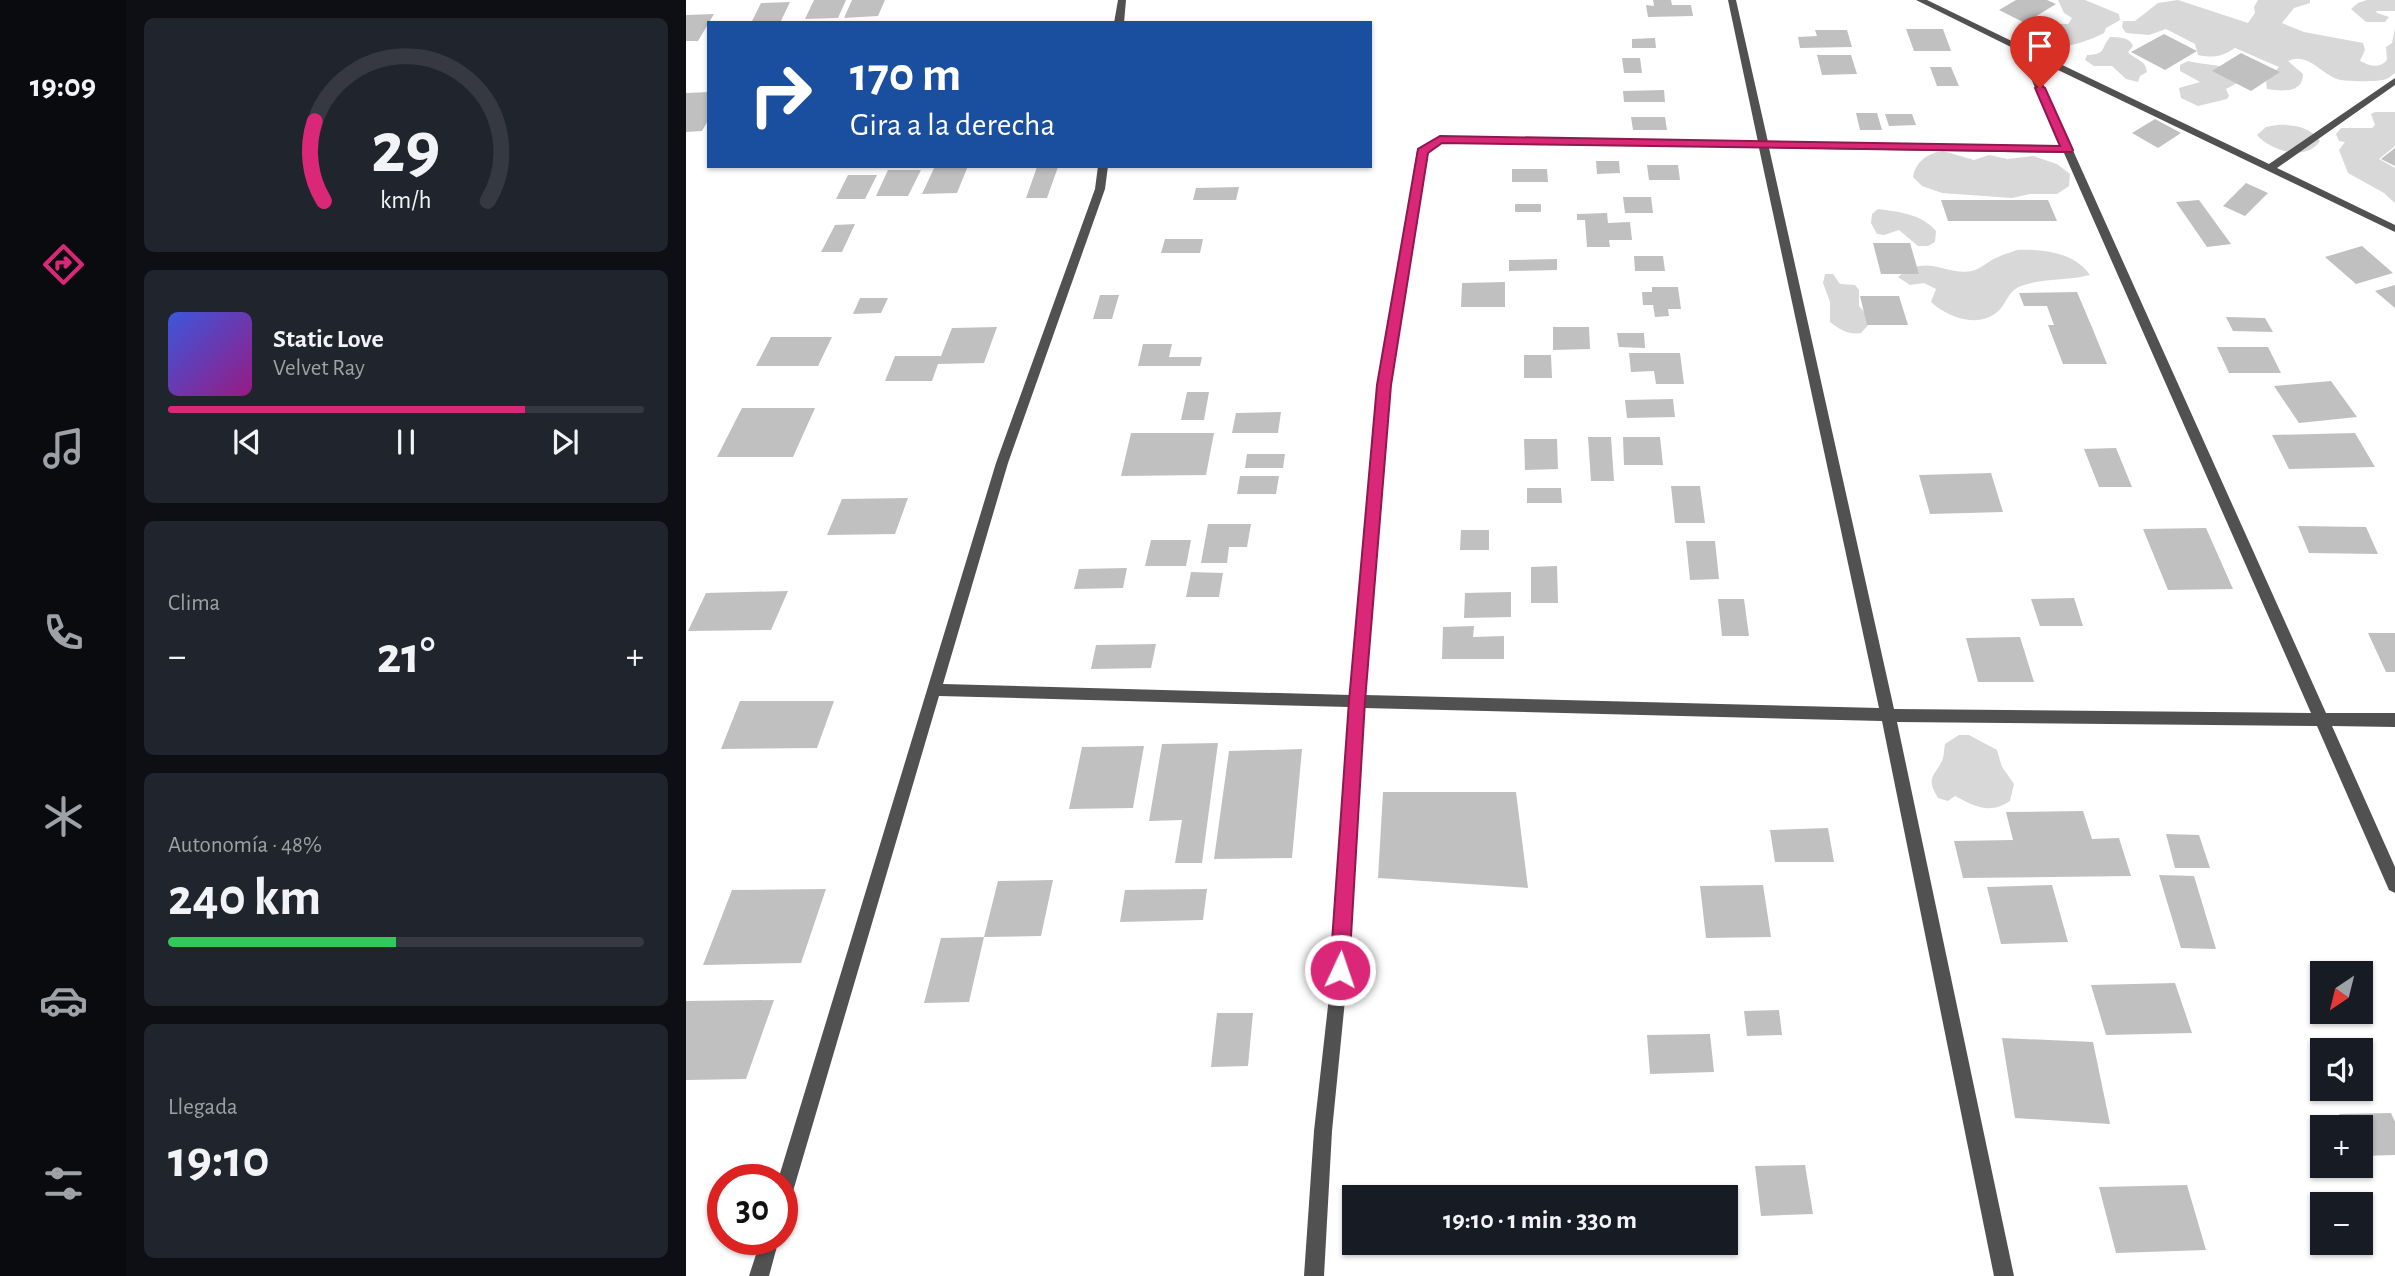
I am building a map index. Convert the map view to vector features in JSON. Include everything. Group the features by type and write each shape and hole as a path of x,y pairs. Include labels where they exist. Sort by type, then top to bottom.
{"street":[{"path":"1119,21 1122,0"},
{"path":"1732,0 1888,715 2004,1276"},
{"path":"1920,0 2395,229"},
{"path":"2022,47 2395,885"},
{"path":"2271,167 2395,81"},
{"path":"1314,1276 1323,1131 1340,970 1357,701 1384,385 1422,151 1440,139 2067,150"},
{"path":"792,1164 1002,463 1100,189 1103,168"},
{"path":"934,690 1888,715 2395,720"},
{"path":"759,1276 765,1255"}],"shaded area":[{"path":"2058,0 2085,0 2119,14 2120,20 2096,37 2063,46 2038,41 2020,28 2025,23 2068,24 2072,18 2064,13"},
{"path":"2178,0 2248,23 2255,13 2254,7 2258,0 2310,0 2310,3 2294,8 2282,23 2304,32 2363,43 2365,50 2360,61 2374,66 2387,60 2386,47 2392,43 2395,28 2395,73 2383,80 2341,80 2308,61 2295,59 2288,61 2303,74 2299,85 2290,90 2267,89 2266,82 2279,67 2235,48 2217,56 2198,55 2195,44 2166,29 2149,35 2126,33 2122,27 2123,21 2135,21 2158,3"},
{"path":"2367,0 2395,0 2395,11 2376,11 2389,17 2385,22 2366,22 2351,9"},
{"path":"2110,37 2123,38 2133,46 2128,52 2142,63 2147,72 2140,76 2138,82 2126,79 2112,66 2094,66 2085,60 2087,55 2100,52"},
{"path":"2188,61 2234,70 2237,83 2226,89 2229,96 2227,99 2198,106 2181,98 2179,88 2200,82 2180,71 2180,65"},
{"path":"2395,112 2395,146 2379,159 2395,168 2395,203 2384,193 2348,173 2339,150 2345,142 2339,141 2336,134 2341,128 2372,128 2375,125 2371,114"},
{"path":"2266,127 2301,127 2312,132 2320,141 2314,147 2298,153 2271,146 2257,135"},
{"path":"1943,151 1974,160 1989,155 2008,159 2033,156 2057,164 2070,174 2069,186 2057,194 2030,194 2012,198 1942,193 1922,186 1913,177 1917,166 1928,156"},
{"path":"1878,209 1910,215 1924,221 1936,231 1935,242 1928,246 1918,246 1899,230 1884,235 1877,234 1871,223 1872,214"},
{"path":"2017,250 2047,251 2067,257 2076,261 2090,275 2038,282 2016,288 1996,313 1980,320 1962,319 1945,312 1931,302 1936,289 1924,283 1910,285 1898,277 1908,270 1927,265 1962,272 1972,271"},
{"path":"1825,274 1833,274 1840,284 1855,285 1859,290 1859,306 1866,314 1869,324 1861,333 1848,332 1830,322 1830,302 1823,283"},
{"path":"1959,735 1969,735 1997,750 2002,767 2014,784 2010,801 1996,808 1989,808 1975,806 1955,796 1948,801 1938,798 1932,786 1932,778 1943,759 1945,744"}],"building":[{"path":"814,0 846,0 838,18 805,19"},
{"path":"852,0 885,0 878,16 844,18"},
{"path":"1653,0 1671,0 1672,5 1691,5 1693,16 1648,17 1646,5 1654,6"},
{"path":"2016,0 2047,0 2056,4 2025,23 1999,10"},
{"path":"790,2 781,21 752,21 761,3"},
{"path":"714,14 707,21 698,41 686,41 686,15"},
{"path":"1906,29 1943,29 1951,51 1914,51"},
{"path":"1815,30 1847,30 1852,47 1800,48 1798,37 1817,36"},
{"path":"2164,34 2197,51 2165,70 2131,52"},
{"path":"1655,38 1656,48 1632,48 1632,39"},
{"path":"2241,53 2280,72 2251,91 2212,71"},
{"path":"1817,55 1851,55 1857,74 1822,75"},
{"path":"1622,58 1640,58 1642,73 1624,73"},
{"path":"1930,67 1951,67 1959,86 1937,86"},
{"path":"1664,90 1665,102 1624,102 1623,91"},
{"path":"707,92 707,122 702,131 686,132 686,93"},
{"path":"1856,113 1877,113 1882,130 1860,130"},
{"path":"1885,114 1912,114 1916,125 1889,126"},
{"path":"1631,117 1665,117 1667,130 1633,130"},
{"path":"2155,119 2181,133 2158,148 2132,133"},
{"path":"2395,148 2395,166 2381,159"},
{"path":"1596,161 1619,161 1620,173 1597,174"},
{"path":"1647,165 1678,165 1680,180 1649,180"},
{"path":"934,168 967,168 957,193 922,194"},
{"path":"1037,168 1058,168 1047,198 1026,198"},
{"path":"1512,169 1547,169 1548,182 1512,182"},
{"path":"888,170 921,170 908,196 876,196"},
{"path":"848,175 877,175 865,199 836,199"},
{"path":"2246,183 2268,193 2245,216 2223,206"},
{"path":"1239,187 1236,200 1193,200 1196,188"},
{"path":"1623,197 1651,197 1653,213 1625,213"},
{"path":"1941,200 2048,200 2057,221 1948,221"},
{"path":"2199,200 2231,244 2207,247 2176,202"},
{"path":"1515,204 1541,204 1541,212 1515,212"},
{"path":"1607,213 1608,223 1630,222 1632,240 1609,240 1610,247 1587,247 1585,220 1577,220 1577,214"},
{"path":"855,224 842,252 821,252 835,225"},
{"path":"1165,239 1203,239 1200,253 1161,253"},
{"path":"1873,243 1910,243 1919,274 1881,274"},
{"path":"2362,246 2393,273 2356,284 2325,257"},
{"path":"1634,256 1663,256 1665,271 1635,271"},
{"path":"1557,259 1557,270 1509,271 1509,260"},
{"path":"1505,282 1505,307 1461,307 1462,283"},
{"path":"2395,285 2395,308 2375,291"},
{"path":"1652,287 1678,287 1681,309 1668,309 1669,316 1655,317 1653,305 1643,305 1642,292 1652,292"},
{"path":"2077,292 2107,364 2063,364 2048,325 2054,325 2047,306 2024,306 2019,293"},
{"path":"1100,295 1119,295 1112,319 1093,319"},
{"path":"1860,296 1899,296 1908,325 1867,325"},
{"path":"860,298 888,298 881,313 853,314"},
{"path":"2226,317 2265,318 2273,332 2233,331"},
{"path":"997,327 984,363 938,364 932,381 885,381 895,356 941,356 952,328"},
{"path":"1553,327 1589,327 1590,349 1553,350"},
{"path":"1617,333 1644,333 1645,348 1619,347"},
{"path":"771,337 832,337 818,366 756,366"},
{"path":"1143,344 1172,344 1169,357 1202,357 1200,366 1138,366"},
{"path":"2217,347 2268,347 2281,373 2229,373"},
{"path":"1629,353 1680,353 1684,384 1656,384 1654,371 1631,372"},
{"path":"1524,355 1551,355 1552,378 1524,378"},
{"path":"2331,381 2357,417 2299,423 2274,386"},
{"path":"1187,392 1209,392 1204,420 1181,420"},
{"path":"1673,399 1675,417 1627,418 1625,400"},
{"path":"742,408 815,408 793,457 717,457"},
{"path":"1281,412 1278,433 1232,433 1236,413"},
{"path":"1131,433 1214,433 1206,475 1121,476"},
{"path":"2355,433 2375,467 2289,469 2272,435"},
{"path":"1588,437 1611,437 1614,481 1591,481"},
{"path":"1623,437 1660,437 1663,465 1624,465"},
{"path":"1524,439 1557,439 1558,469 1525,470"},
{"path":"2116,448 2132,487 2099,487 2084,449"},
{"path":"1247,454 1285,454 1283,468 1245,468"},
{"path":"1991,473 2003,512 1930,514 1919,475"},
{"path":"1240,476 1279,476 1276,494 1237,494"},
{"path":"1671,486 1700,486 1705,523 1675,523"},
{"path":"1527,488 1561,488 1562,503 1527,503"},
{"path":"908,498 895,534 827,535 842,499"},
{"path":"1208,524 1251,524 1247,547 1229,547 1227,563 1201,563"},
{"path":"2298,526 2366,527 2378,554 2309,553"},
{"path":"2206,528 2233,589 2168,590 2143,529"},
{"path":"1461,530 1489,530 1489,550 1460,550"},
{"path":"1151,540 1191,540 1186,566 1145,566"},
{"path":"1686,541 1715,541 1719,579 1690,580"},
{"path":"1557,566 1558,603 1531,603 1531,567"},
{"path":"1127,568 1123,588 1074,589 1079,569"},
{"path":"1191,572 1223,573 1219,597 1186,597"},
{"path":"788,591 771,630 688,631 706,593"},
{"path":"1511,592 1511,617 1464,618 1465,593"},
{"path":"2074,598 2083,626 2040,626 2031,599"},
{"path":"1718,599 1744,599 1749,636 1722,636"},
{"path":"1474,626 1473,637 1504,636 1504,659 1442,659 1443,627"},
{"path":"2368,633 2395,633 2395,672 2386,672"},
{"path":"2020,637 2034,682 1978,682 1966,638"},
{"path":"1156,644 1151,668 1091,669 1096,645"},
{"path":"740,701 834,701 817,748 721,749"},
{"path":"1218,743 1202,863 1175,863 1182,820 1149,821 1162,744"},
{"path":"1144,746 1133,808 1069,809 1082,747"},
{"path":"1302,749 1292,858 1214,859 1229,751"},
{"path":"1383,792 1516,792 1528,888 1378,878"},
{"path":"2083,811 2092,839 2119,838 2131,876 1963,878 1954,841 2013,840 2006,812"},
{"path":"1828,828 1834,862 1775,862 1770,830"},
{"path":"2166,834 2199,835 2210,868 2175,868"},
{"path":"2159,875 2194,876 2216,949 2181,948"},
{"path":"1053,880 1041,936 984,937 998,881"},
{"path":"1763,885 1771,937 1706,938 1700,886"},
{"path":"2052,885 2068,942 2001,944 1987,887"},
{"path":"826,889 801,963 703,965 732,890"},
{"path":"1207,889 1203,920 1120,922 1125,890"},
{"path":"984,937 969,1002 924,1003 941,938"},
{"path":"2175,983 2192,1033 2106,1035 2091,985"},
{"path":"774,1000 746,1079 686,1080 686,1001"},
{"path":"1779,1010 1782,1035 1747,1036 1744,1011"},
{"path":"1217,1013 1253,1013 1248,1066 1211,1067"},
{"path":"1710,1034 1714,1072 1650,1074 1647,1035"},
{"path":"2002,1038 2093,1042 2110,1124 2015,1118"},
{"path":"2391,1113 2395,1122 2395,1155 2373,1156 2373,1115 2339,1114"},
{"path":"1805,1165 1813,1214 1761,1216 1755,1166"},
{"path":"2187,1185 2206,1250 2116,1253 2099,1187"}],"route":[{"path":"1340,970 1357,701 1384,385 1422,151 1440,139 2067,150 2040,88"}]}
